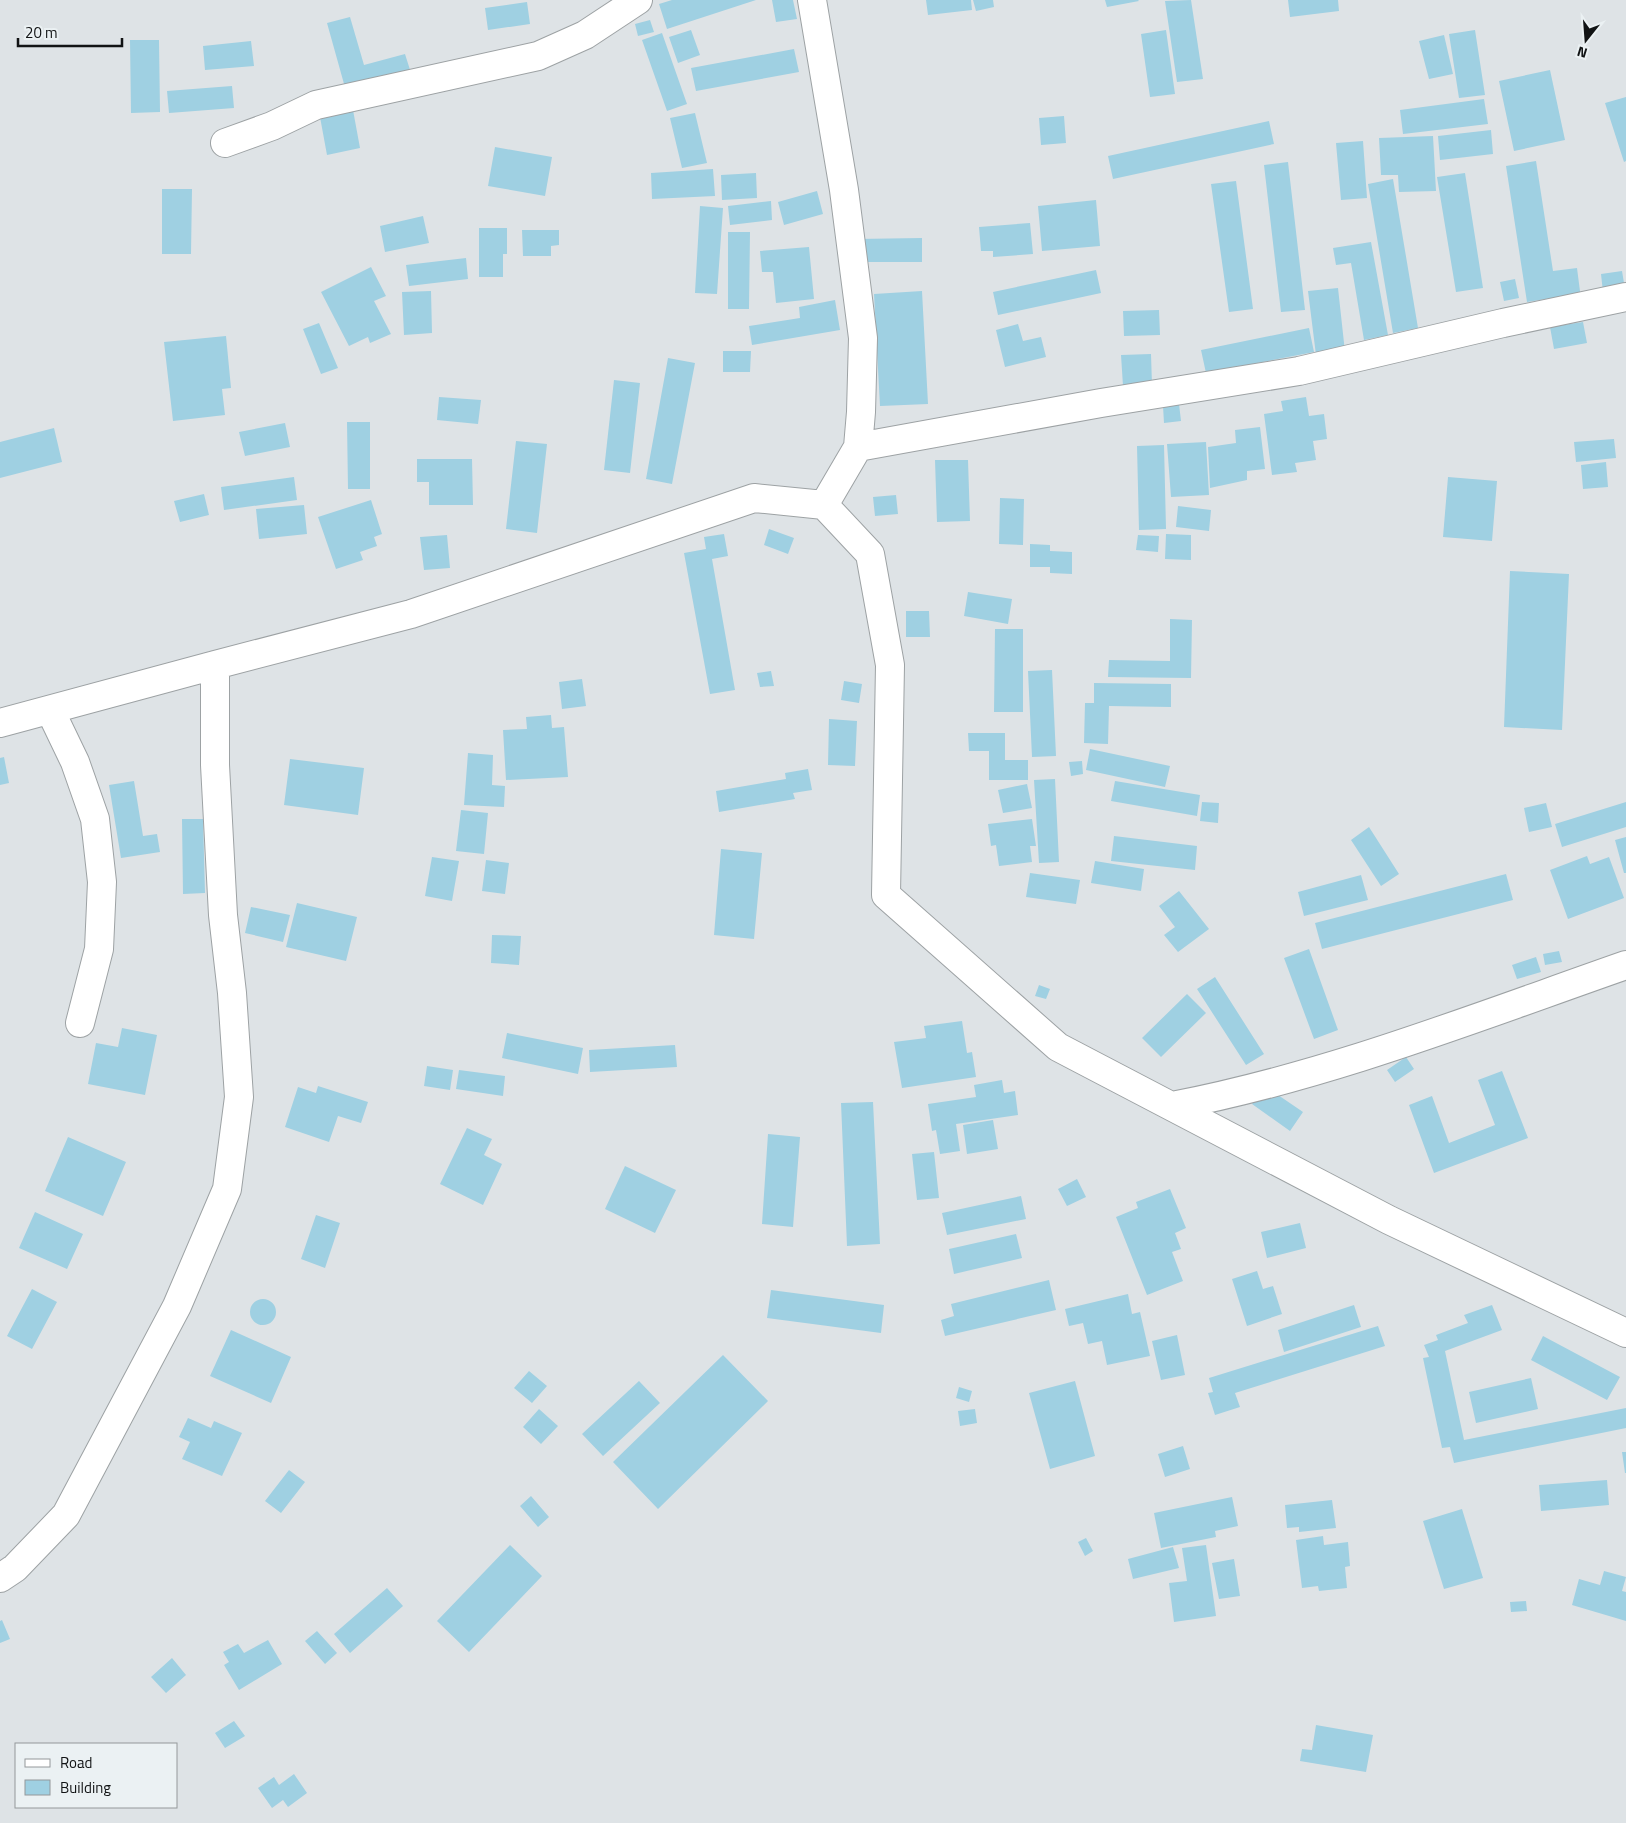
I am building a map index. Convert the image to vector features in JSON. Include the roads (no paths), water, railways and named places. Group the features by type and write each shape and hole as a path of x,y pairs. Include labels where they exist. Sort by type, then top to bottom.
{"street":[{"path":"225,143 272,126 316,105 538,56 585,35 638,0"},
{"path":"812,0 844,190 863,338 858,447 824,505"},
{"path":"858,447 1101,402 1299,371 1503,323 1626,297"},
{"path":"0,723 216,664 411,614 754,498 824,505 870,554 890,665 886,895 1058,1046 1389,1220 1626,1333"},
{"path":"0,1578 15,1568 66,1516 177,1306 227,1189 239,1097 232,993 222,897 215,765 216,664"},
{"path":"50,710 75,762 95,819 102,882 99,950 80,1023"},
{"path":"1172,1106 1213,1098 1369,1055 1626,965"}]}
